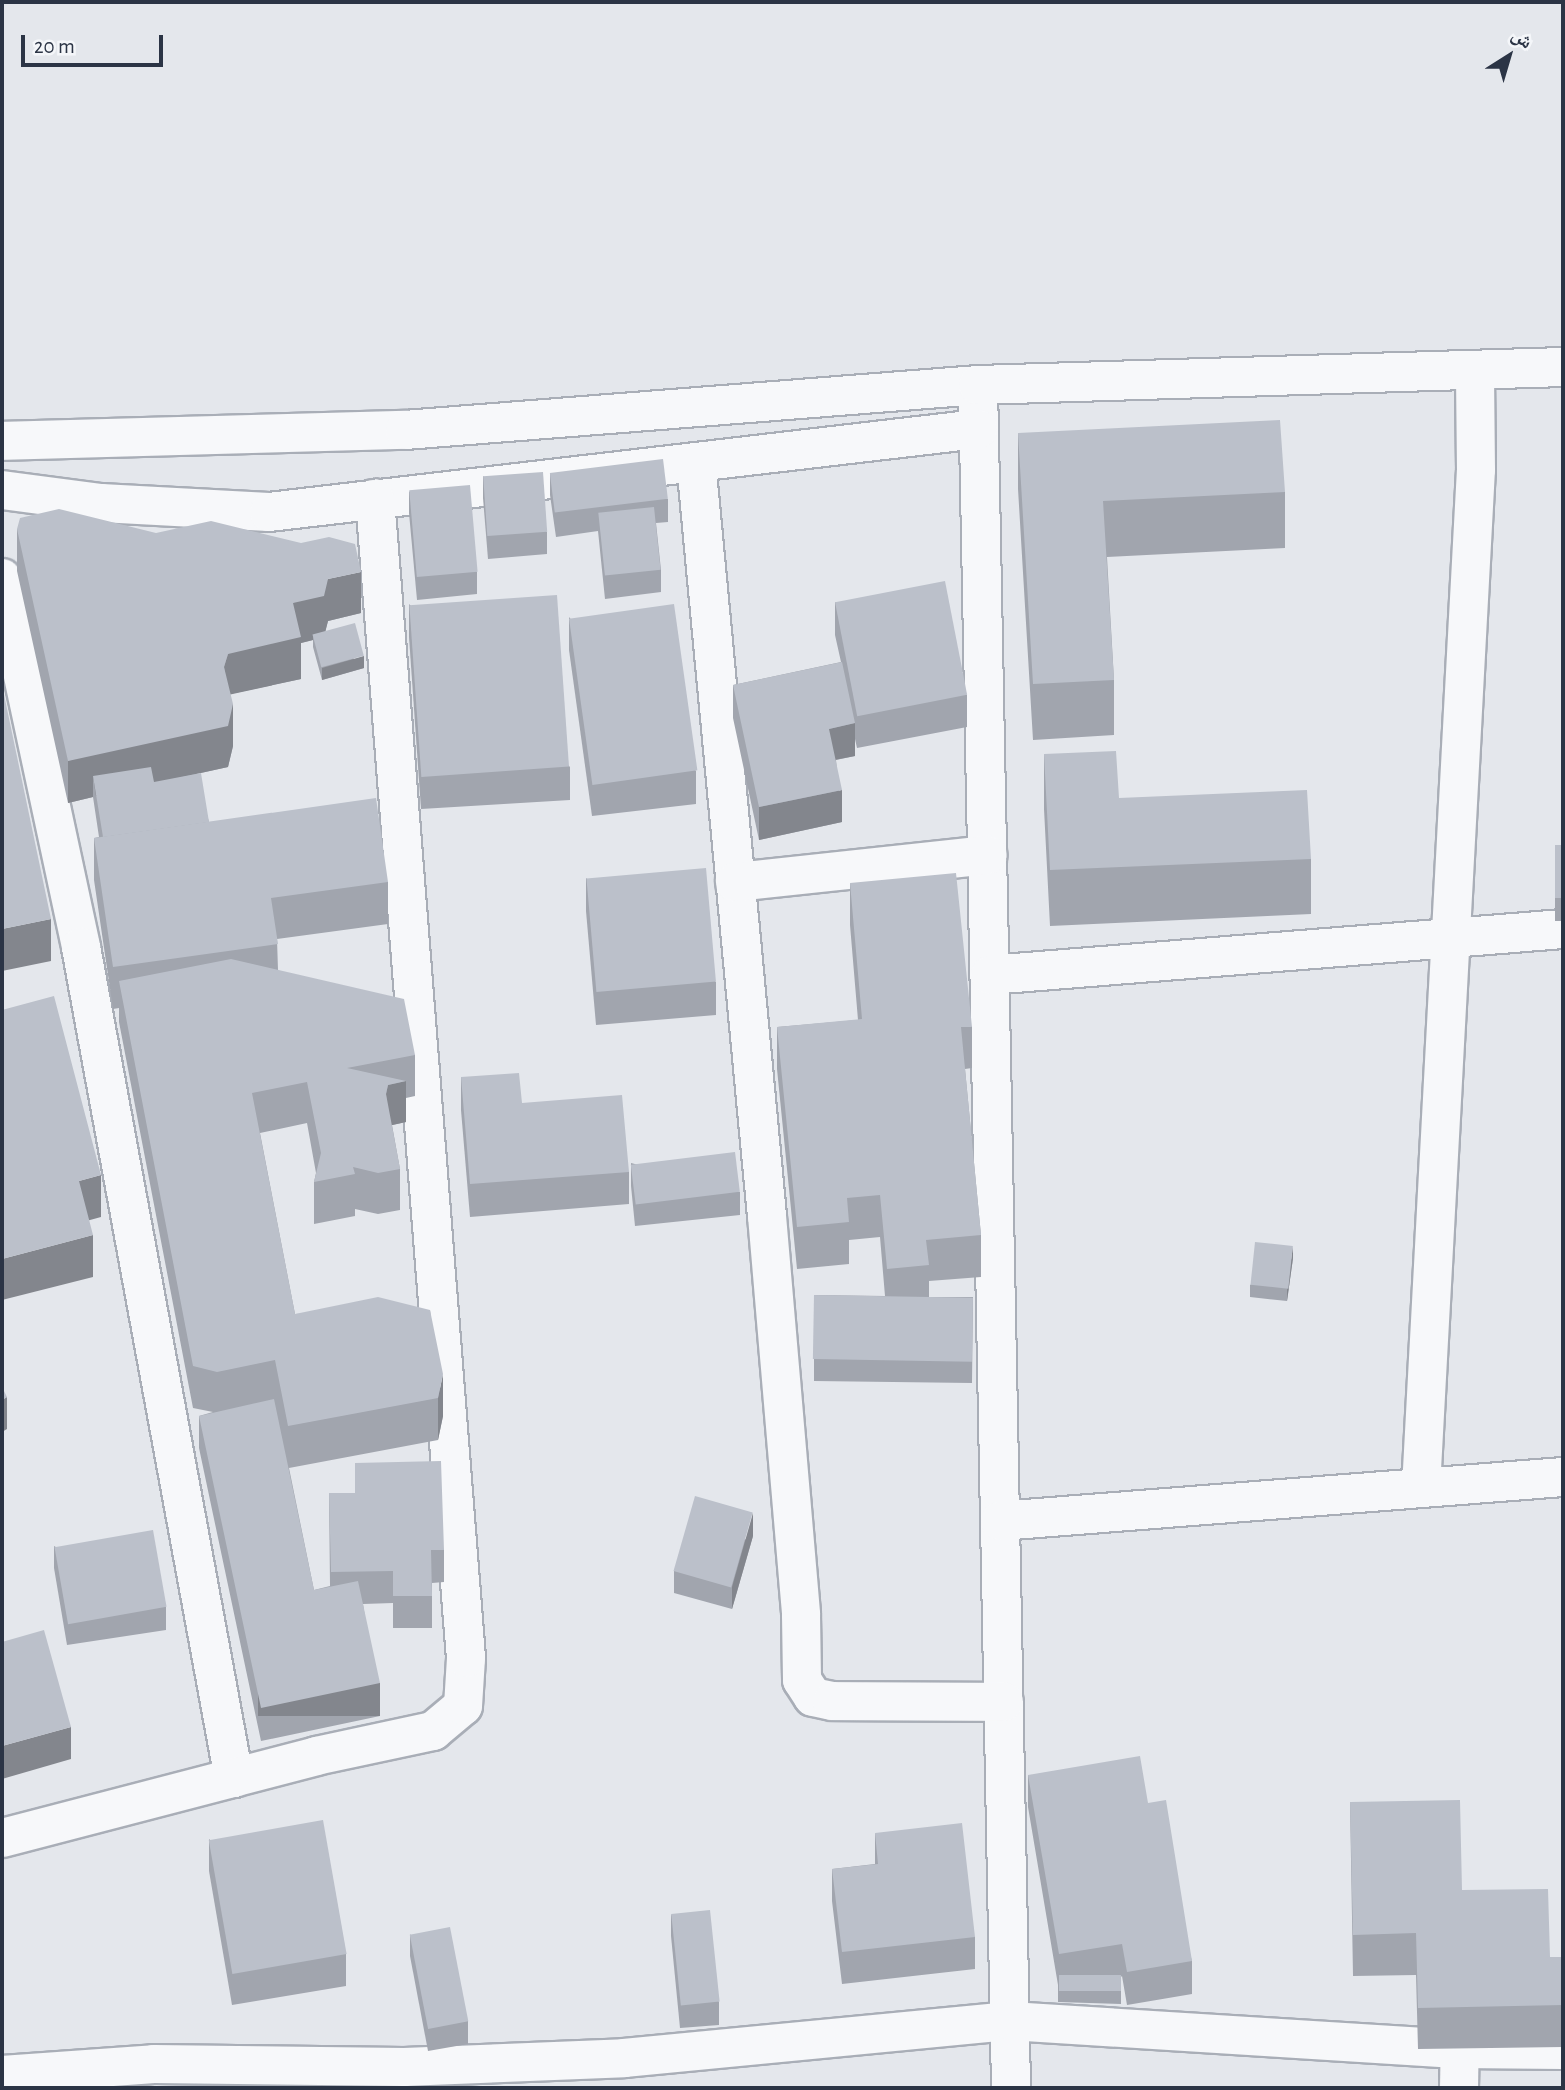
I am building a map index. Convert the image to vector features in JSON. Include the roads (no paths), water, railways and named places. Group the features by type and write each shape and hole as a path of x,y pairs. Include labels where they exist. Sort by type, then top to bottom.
{"street":[{"path":"2,441 405,430 978,385 1475,372 1563,367"},
{"path":"1420,1488 1476,470 1475,372"},
{"path":"978,385 1011,2088"},
{"path":"2,490 101,503 268,512 978,429"},
{"path":"696,462 799,1588 803,1680 813,1697 831,1701 1004,1702"},
{"path":"2,1838 234,1778 432,1731 463,1706 466,1690 389,877 375,499"},
{"path":"2,578 82,947 234,1778"},
{"path":"735,882 988,855"},
{"path":"990,975 1563,929"},
{"path":"42,954 122,937"},
{"path":"1000,1521 1563,1477"},
{"path":"2,2075 405,2078 626,2073 1010,2021 1460,2049 1563,2050"},
{"path":"1459,2088 1460,2049"}]}
